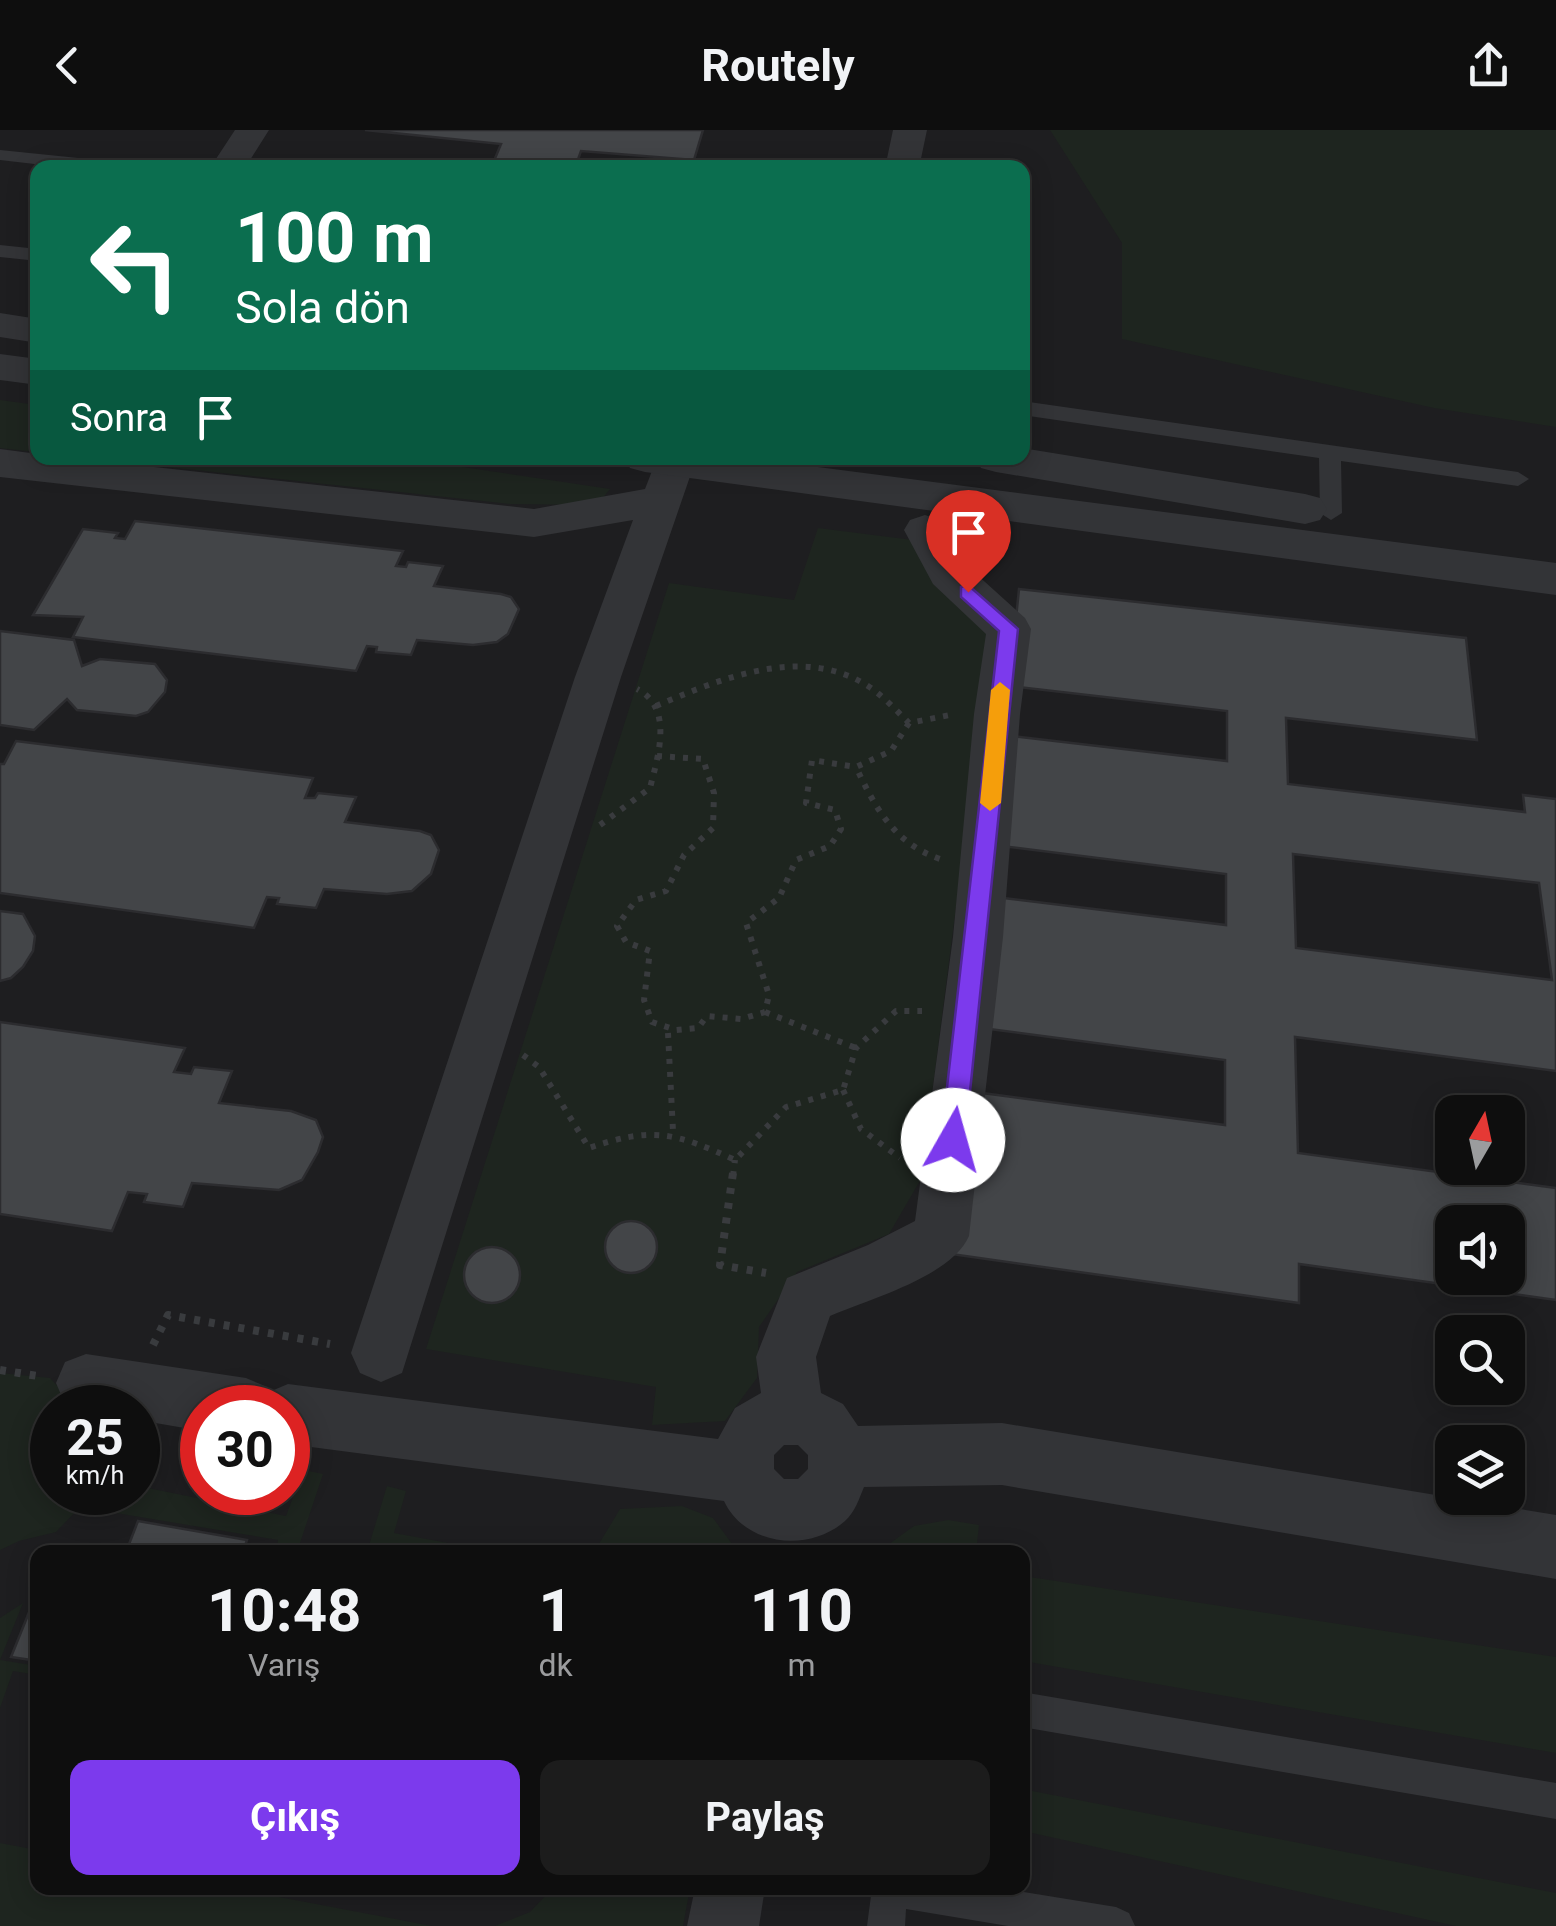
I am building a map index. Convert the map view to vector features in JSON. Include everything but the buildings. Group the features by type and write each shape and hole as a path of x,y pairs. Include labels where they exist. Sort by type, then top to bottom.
{"street":[{"path":"232,160 252,130"},
{"path":"904,160 910,130"},
{"path":"0,326 30,330"},
{"path":"0,366 30,371"},
{"path":"0,464 534,523 594,515 660,473 1556,579"},
{"path":"1030,464 1332,513 1556,543"},
{"path":"381,1353 660,473"},
{"path":"794,1414 786,1357 808,1297 942,1236 970,1010 997,714 1009,629 948,574 925,530"},
{"path":"86,1383 180,1398"},
{"path":"310,1418 772,1512 806,1509 822,1501 835,1484 838,1456 828,1431 812,1419 794,1414 762,1424 748,1439 772,1512"},
{"path":"838,1456 923,1458 1002,1454 1556,1547"},
{"path":"723,1926 729,1895"}],"lane":[{"path":"0,155 48,160"},
{"path":"0,250 30,254"},
{"path":"1030,409 1518,480"},
{"path":"1330,452 1332,513"},
{"path":"1030,1710 1556,1801"},
{"path":"886,1926 891,1895"},
{"path":"933,1895 1116,1926"}],"path":[{"path":"656,706 758,667 812,668 863,682 909,723"},
{"path":"546,836 591,831 650,788 657,756 656,706 646,691 598,677"},
{"path":"765,1012 769,996 746,923 773,906 792,884 796,860 830,846 841,829 835,810 806,804 812,760 856,767 891,751 909,723 948,714 997,714"},
{"path":"657,756 703,759 714,793 713,828 682,855 666,891 642,892 626,906 617,926 626,942 650,951 643,1006 651,1024 668,1033 698,1028 707,1016 741,1019 765,1012 856,1048"},
{"path":"856,767 882,818 912,852 985,872"},
{"path":"949,1173 896,1156 860,1129 843,1090 856,1048 896,1011 970,1010"},
{"path":"486,1026 539,1068 589,1148 631,1132 673,1131 735,1160"},
{"path":"668,1033 673,1131"},
{"path":"836,1286 720,1265 735,1160 786,1108 843,1090"}],"shaded area":[{"path":"0,130 1556,130 1556,1926 0,1926"},
{"path":"1050,130 1556,130 1556,427 1434,408 1122,339 1122,243"},
{"path":"0,400 30,404 30,451 0,448"},
{"path":"149,465 449,465 610,489 597,505 510,504"},
{"path":"818,528 913,540 991,635 921,1179 889,1234 797,1272 759,1327 757,1378 725,1421 652,1425 656,1387 426,1349 669,583 794,600"},
{"path":"0,1373 50,1378 57,1385 30,1385 30,1515 72,1515 56,1532 0,1550"},
{"path":"310,1471 323,1474 310,1513"},
{"path":"387,1486 406,1491 394,1533 459,1545 369,1545"},
{"path":"160,1490 180,1495 180,1515 309,1515 299,1545 277,1545 278,1540 128,1515 160,1515"},
{"path":"682,1506 713,1518 733,1545 598,1545 620,1509"},
{"path":"948,1520 979,1525 977,1545 888,1545 914,1526"},
{"path":"1030,1577 1556,1657 1556,1753 1030,1662"},
{"path":"23,1603 0,1660 0,1618"},
{"path":"0,1660 30,1665 30,1674 13,1671 0,1708"},
{"path":"1030,1791 1556,1893 1556,1926 1456,1926 1030,1833"},
{"path":"0,1843 30,1849 30,1895 269,1895 432,1926 0,1926"},
{"path":"546,1895 689,1895 683,1926 495,1926 530,1912"}],"slow traffic":[{"path":"990,803 1000,690"}],"route":[{"path":"953,1140 1009,629 968,592"}]}
